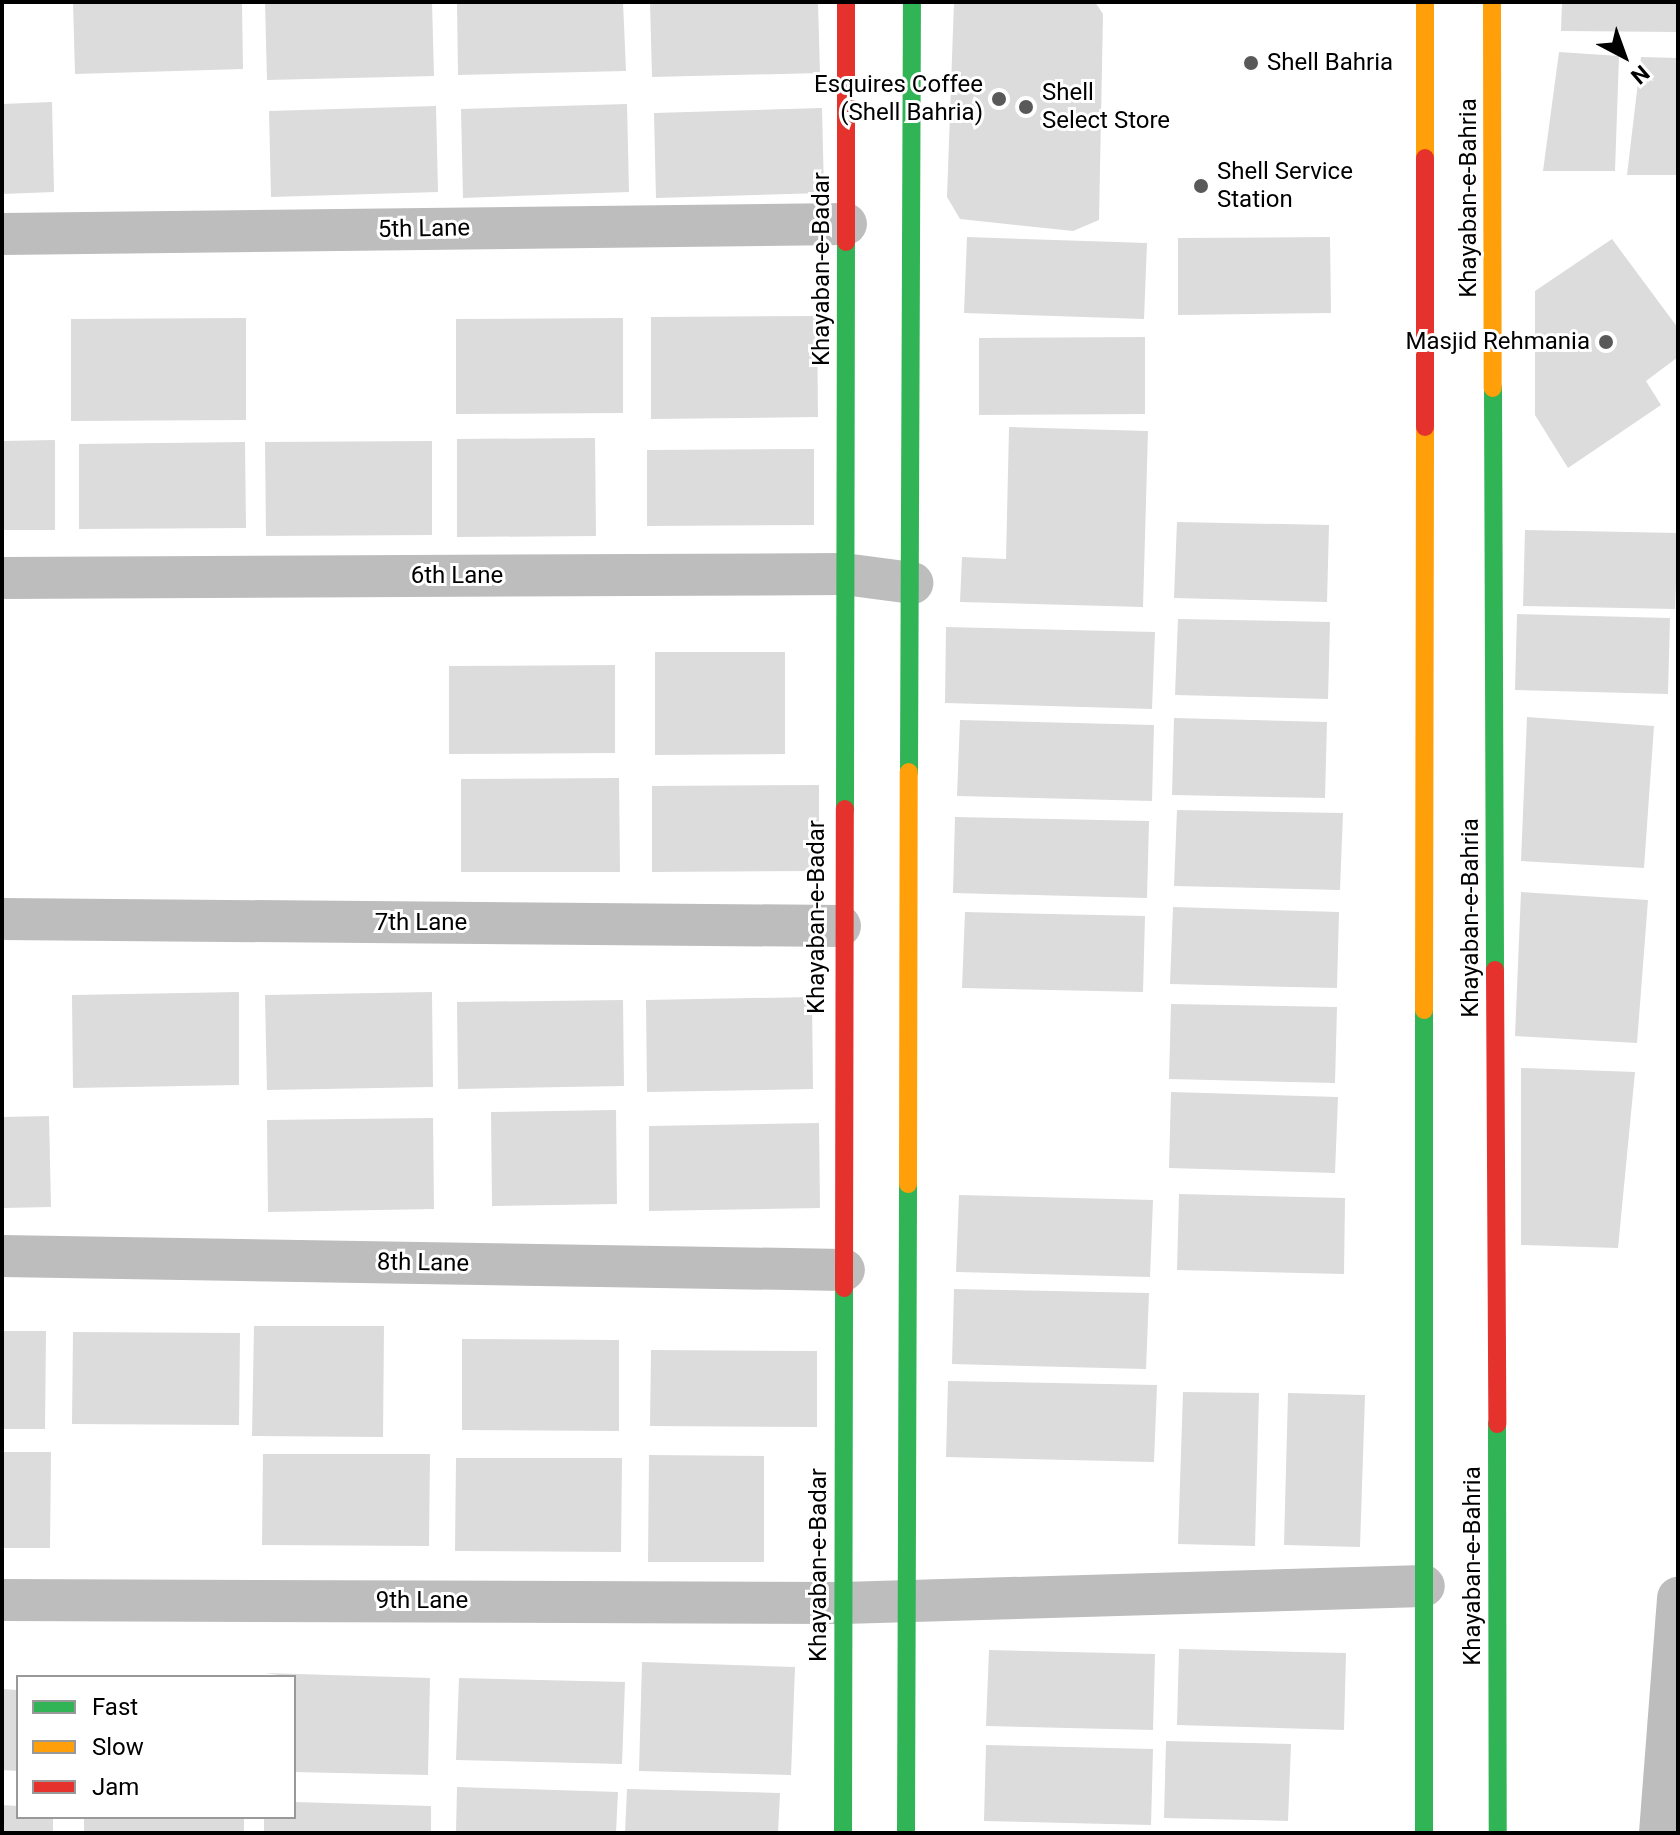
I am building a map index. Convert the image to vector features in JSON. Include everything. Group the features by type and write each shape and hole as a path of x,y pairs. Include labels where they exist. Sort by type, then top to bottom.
{"main road":[{"name":"Khayaban-e-Badar","path":"843,1833 844,1270 840,926 846,2"},
{"path":"906,1833 912,2"},
{"name":"Khayaban-e-Bahria","path":"1492,2 1498,1833"},
{"name":"Khayaban-e-Bahria","path":"1422,7 1424,1833"}],"street":[{"name":"5th Lane","path":"2,234 846,224"},
{"name":"6th Lane","path":"2,578 844,574 912,583"},
{"name":"7th Lane","path":"2,919 840,926"},
{"name":"8th Lane","path":"2,1256 844,1270"},
{"name":"9th Lane","path":"2,1600 843,1603 1424,1586"},
{"path":"1660,1833 1678,1598"}],"building":[{"path":"73,2 242,2 243,69 75,74"},
{"path":"265,2 432,2 434,76 267,80"},
{"path":"457,2 623,2 626,71 458,75"},
{"path":"650,2 818,2 820,73 652,77"},
{"path":"954,2 1095,2 1103,14 1099,220 1073,231 960,219 947,197"},
{"path":"1562,2 1678,2 1678,32 1561,31"},
{"path":"1559,52 1619,56 1615,171 1543,171"},
{"path":"1641,57 1678,58 1678,175 1627,175"},
{"path":"52,102 54,192 2,194 2,104"},
{"path":"627,104 629,192 463,198 461,109"},
{"path":"436,106 438,192 271,197 269,111"},
{"path":"822,108 824,193 656,198 654,113"},
{"path":"967,237 1147,243 1144,319 964,313"},
{"path":"1330,237 1331,313 1178,315 1178,238"},
{"name":"Masjid Rehmania","path":"1612,239 1678,328 1678,357 1646,381 1661,405 1568,468 1535,415 1535,291"},
{"path":"817,316 818,417 651,419 651,317"},
{"path":"246,318 246,420 71,421 71,319"},
{"path":"623,318 623,413 456,414 456,319"},
{"path":"1145,337 1145,414 979,415 979,338"},
{"path":"1009,427 1148,431 1143,607 960,602 962,557 1006,559"},
{"path":"595,438 596,536 457,537 457,439"},
{"path":"55,440 55,530 2,530 2,441"},
{"path":"432,441 432,535 266,536 265,442"},
{"path":"245,442 246,528 79,529 79,444"},
{"path":"814,449 814,525 647,526 647,450"},
{"path":"1177,522 1329,525 1327,602 1174,598"},
{"path":"1525,530 1678,533 1675,609 1523,606"},
{"path":"1517,614 1670,618 1668,694 1515,690"},
{"path":"1178,619 1330,622 1328,699 1175,695"},
{"path":"946,627 1155,632 1152,709 945,703"},
{"path":"655,652 785,652 785,754 655,755"},
{"path":"615,665 615,753 449,754 449,666"},
{"path":"1527,717 1654,726 1644,868 1521,861"},
{"path":"1174,718 1327,722 1325,798 1172,795"},
{"path":"960,720 1154,725 1152,801 957,796"},
{"path":"619,778 620,872 461,872 461,779"},
{"path":"819,785 819,871 652,872 652,786"},
{"path":"1177,810 1343,813 1340,890 1174,886"},
{"path":"955,817 1149,821 1147,898 953,893"},
{"path":"1521,892 1648,900 1637,1043 1515,1036"},
{"path":"1173,907 1339,912 1337,988 1170,984"},
{"path":"965,912 1145,916 1143,992 962,988"},
{"path":"239,992 239,1085 73,1088 72,995"},
{"path":"432,992 433,1087 267,1090 265,995"},
{"path":"812,997 813,1089 647,1092 646,1000"},
{"path":"623,1000 624,1086 458,1089 457,1002"},
{"path":"1171,1004 1337,1007 1335,1083 1169,1079"},
{"path":"1521,1068 1635,1072 1618,1248 1521,1245"},
{"path":"1171,1092 1338,1097 1335,1173 1169,1168"},
{"path":"616,1110 617,1204 492,1206 491,1112"},
{"path":"49,1116 51,1207 2,1208 2,1117"},
{"path":"433,1118 434,1209 268,1212 267,1120"},
{"path":"819,1123 820,1208 649,1211 649,1126"},
{"path":"1179,1194 1345,1198 1344,1274 1177,1270"},
{"path":"959,1195 1153,1200 1150,1277 956,1272"},
{"path":"954,1289 1149,1293 1146,1369 952,1364"},
{"path":"254,1326 384,1326 383,1437 252,1436"},
{"path":"2,1331 46,1331 45,1429 2,1429"},
{"path":"73,1332 240,1333 239,1425 72,1424"},
{"path":"462,1339 619,1340 619,1431 462,1430"},
{"path":"651,1350 817,1351 817,1427 650,1426"},
{"path":"948,1381 1157,1385 1154,1462 946,1457"},
{"path":"1183,1392 1259,1393 1255,1546 1178,1544"},
{"path":"1288,1393 1365,1395 1360,1547 1284,1545"},
{"path":"2,1452 51,1452 50,1548 2,1548"},
{"path":"263,1454 430,1454 429,1546 262,1545"},
{"path":"649,1455 764,1456 764,1562 648,1562"},
{"path":"456,1458 622,1458 621,1552 455,1551"},
{"path":"1179,1649 1346,1653 1344,1730 1177,1725"},
{"path":"989,1650 1155,1654 1153,1730 986,1726"},
{"path":"642,1662 795,1667 791,1775 639,1771"},
{"path":"264,1673 430,1678 428,1775 296,1772 296,1675"},
{"path":"459,1678 625,1682 622,1764 456,1760"},
{"path":"2,1689 16,1690 16,1771 2,1770"},
{"path":"1166,1741 1291,1744 1288,1821 1164,1818"},
{"path":"986,1745 1153,1749 1151,1825 984,1821"},
{"path":"457,1787 618,1792 616,1833 456,1833"},
{"path":"627,1789 780,1793 778,1833 625,1833"},
{"path":"296,1802 431,1806 431,1833 264,1833 264,1819 296,1819"},
{"path":"2,1805 16,1806 16,1819 53,1819 53,1833 2,1833"},
{"path":"84,1819 244,1819 244,1833 84,1833"}],"traffic: fast":[{"path":"909,772 912,2"},
{"path":"845,809 846,242"},
{"path":"1493,388 1495,970"},
{"path":"1424,1010 1424,1833"},
{"path":"906,1833 908,1184"},
{"path":"843,1833 844,1288"},
{"path":"1497,1424 1498,1833"}],"traffic: slow":[{"path":"1425,2 1425,158"},
{"path":"1492,2 1493,388"},
{"path":"1424,1010 1425,427"},
{"path":"908,1184 909,772"}],"traffic: jam":[{"path":"846,2 846,242"},
{"path":"1425,158 1425,427"},
{"path":"844,1288 845,809"},
{"path":"1495,970 1497,1424"}],"place":[{"name":"Shell Bahria","path":"1251,63"},
{"name":"Esquires Coffee (Shell Bahria)","path":"999,99"},
{"name":"Shell Select Store","path":"1026,107"},
{"name":"Shell Service Station","path":"1201,186"},
{"name":"Masjid Rehmania","path":"1606,342"}]}
